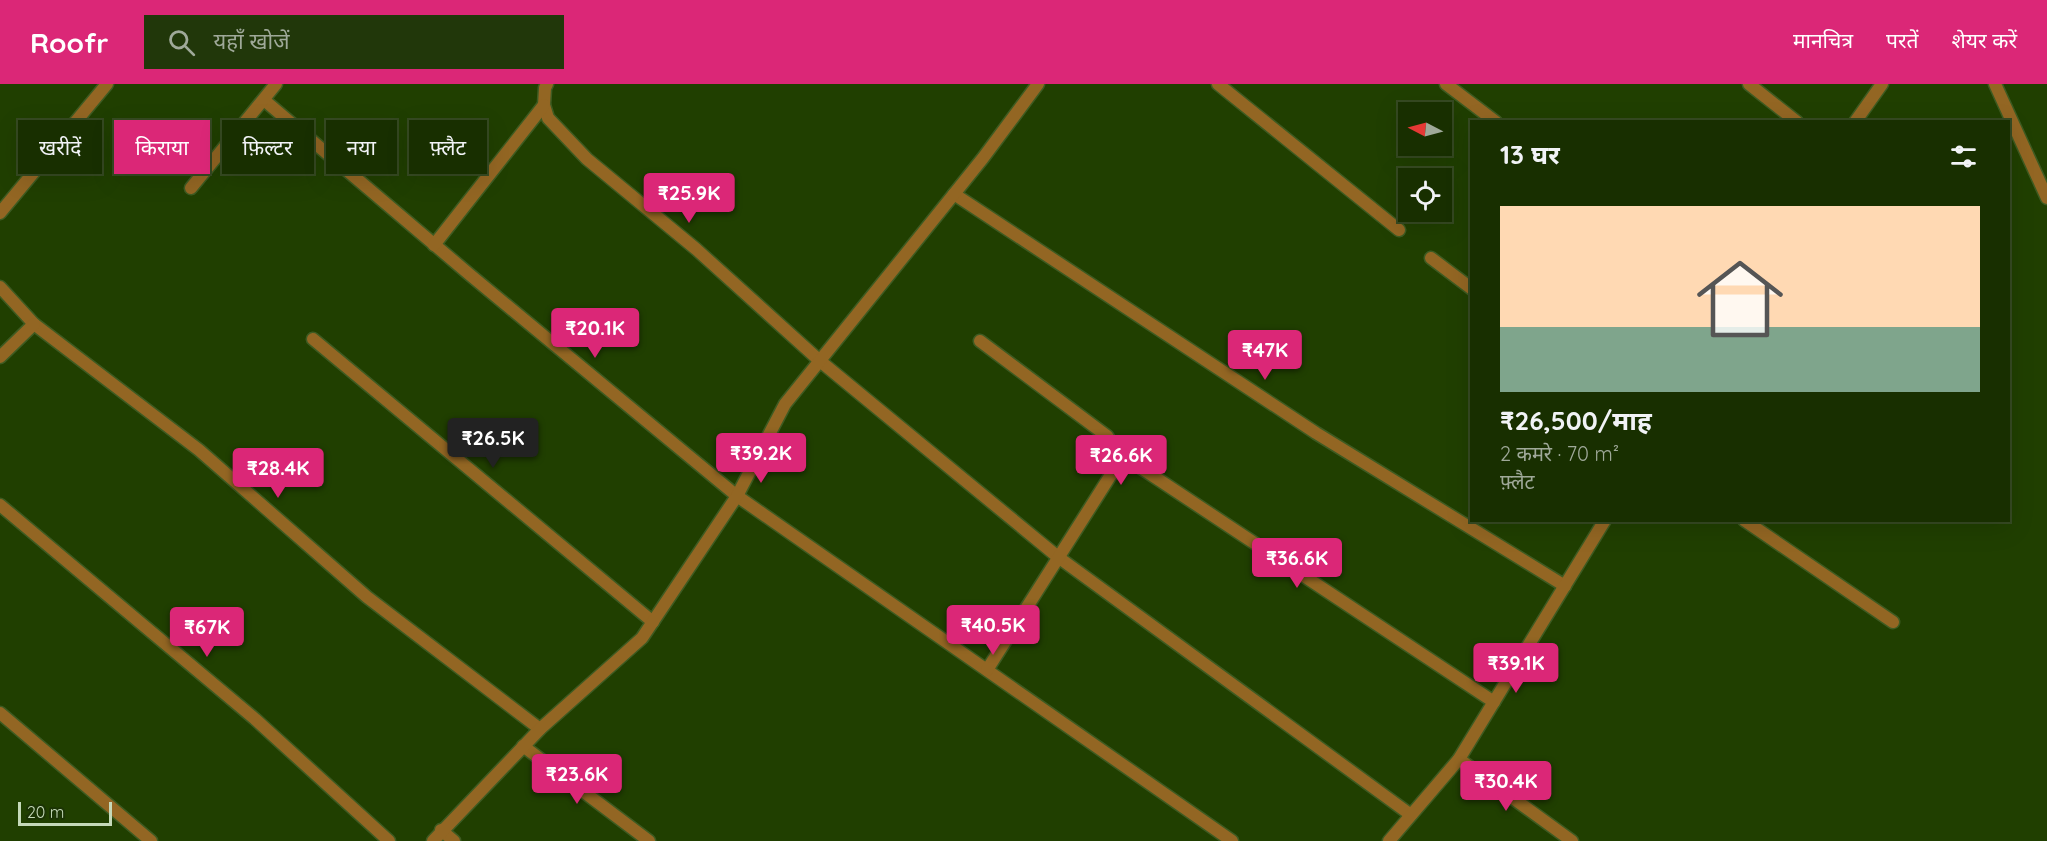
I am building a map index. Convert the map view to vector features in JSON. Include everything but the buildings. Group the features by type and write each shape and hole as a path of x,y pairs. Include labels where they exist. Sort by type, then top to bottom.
{"street":[{"path":"0,213 107,84"},
{"path":"191,188 276,84"},
{"path":"547,84 544,105 548,118 587,159 696,249 820,361 1058,558 1411,815"},
{"path":"433,841 441,830 540,729 642,638 738,496 785,404 954,194 1038,84"},
{"path":"1218,84 1399,230"},
{"path":"1446,84 1493,120"},
{"path":"1749,84 1794,120"},
{"path":"1856,120 1882,84"},
{"path":"1995,84 2047,198"},
{"path":"264,100 434,245 738,496 1232,841"},
{"path":"434,245 544,105"},
{"path":"954,194 1316,433 1565,586"},
{"path":"1431,258 1470,287"},
{"path":"0,287 34,324 199,450 368,597 540,729"},
{"path":"0,357 34,324"},
{"path":"313,339 653,622"},
{"path":"980,341 1107,436 1117,452 1494,702"},
{"path":"987,670 1114,470 1117,452"},
{"path":"0,505 255,719 389,841"},
{"path":"1389,841 1459,759 1604,522"},
{"path":"1747,522 1893,622"},
{"path":"0,713 151,841"},
{"path":"523,746 649,841"},
{"path":"1459,759 1572,841"},
{"path":"441,830 454,841"}]}
